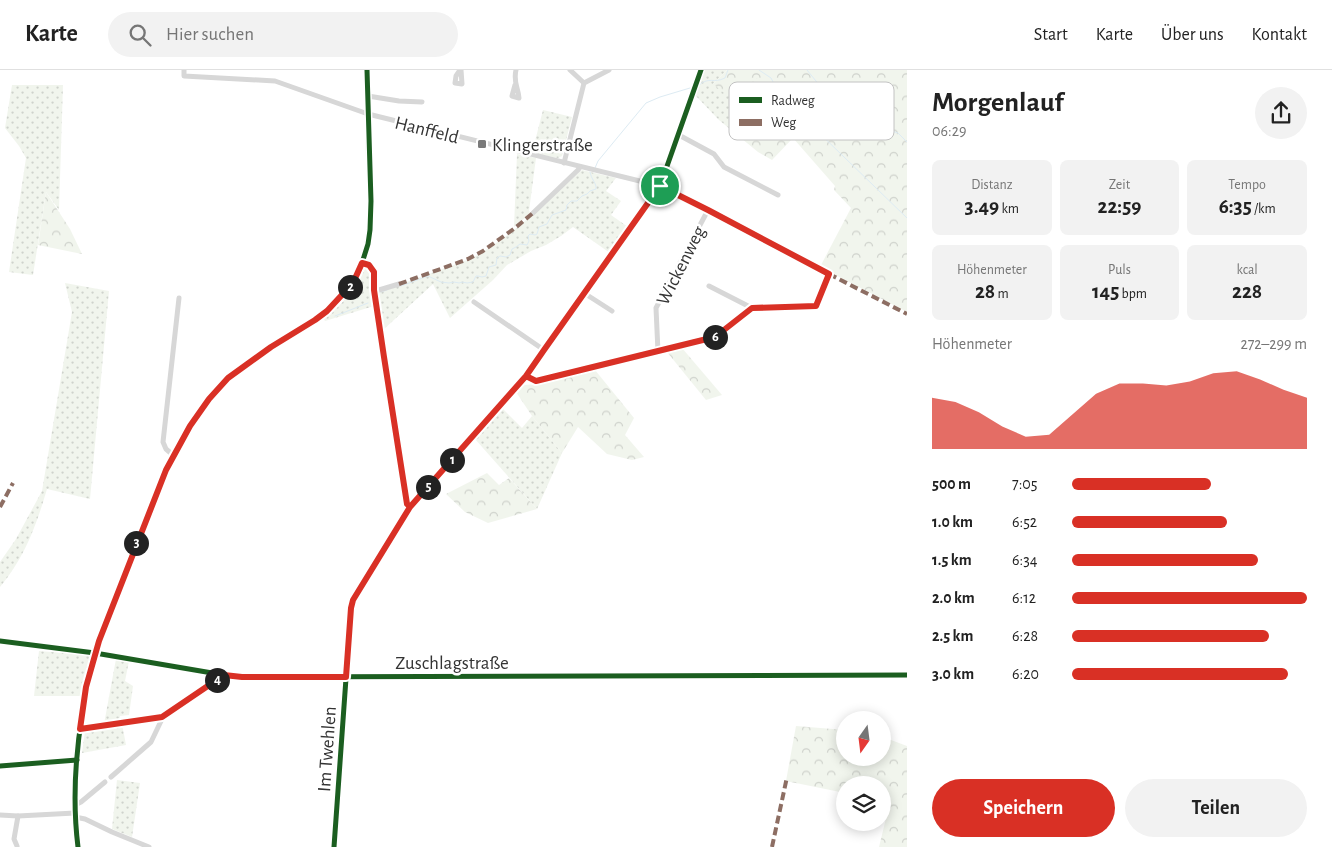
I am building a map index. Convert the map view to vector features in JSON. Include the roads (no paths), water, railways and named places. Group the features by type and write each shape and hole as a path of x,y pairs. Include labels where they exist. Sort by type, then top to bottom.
{"street":[{"path":"78,847 75,815 77,760 86,687 95,653 109,614 173,455 209,399 228,378 271,347 327,311 353,283 362,263 368,244 371,201 367,70"},
{"path":"515,85 514,77 516,70"},
{"path":"570,70 584,83"},
{"path":"564,163 584,83 609,70"},
{"name":"Im Twehlen","path":"334,847 353,600 410,507 526,376 660,186 701,70"},
{"name":"Hanffeld","path":"184,73 275,81 368,114 660,186 829,274 816,306 752,308"},
{"path":"368,96 399,102 422,102"},
{"path":"678,134 714,154 724,167 778,195"},
{"path":"533,213 580,167"},
{"name":"Wickenweg","path":"658,352 656,308 708,210"},
{"path":"362,263 369,265 374,272 374,290 407,504 410,507"},
{"path":"374,290 399,284"},
{"path":"526,376 536,381 715,337 752,308 709,286"},
{"path":"584,293 612,311"},
{"path":"173,455 166,449 163,442 179,298"},
{"path":"474,302 544,350"},
{"name":"Zuschlagstraße","path":"0,641 95,653 242,677 907,675"},
{"path":"80,729 162,717 224,675"},
{"path":"111,777 150,742 162,717"},
{"path":"0,766 77,760"},
{"path":"75,805 105,782"},
{"path":"0,815 75,815 149,847"},
{"path":"17,846 14,839 18,816"}],"waterway":[{"path":"699,85 709,80 725,78 728,70"},
{"path":"759,70 771,78 773,82"},
{"path":"807,70 817,82"},
{"path":"595,168 598,161 646,103 690,88"},
{"path":"894,132 907,142"},
{"path":"826,140 907,218"},
{"path":"401,286 428,276 441,282 449,283 473,282 476,276 486,276 489,267 496,265 497,258 510,255 512,249 520,244 527,245 529,241 528,236 530,234 537,234 539,227 547,224 552,215 566,210 567,205 571,201 577,201 582,196 596,189 590,172"},
{"path":"381,292 387,290"},
{"path":"335,316 368,303"}],"place":[{"name":"Klingerstraße","path":"482,144"}]}
